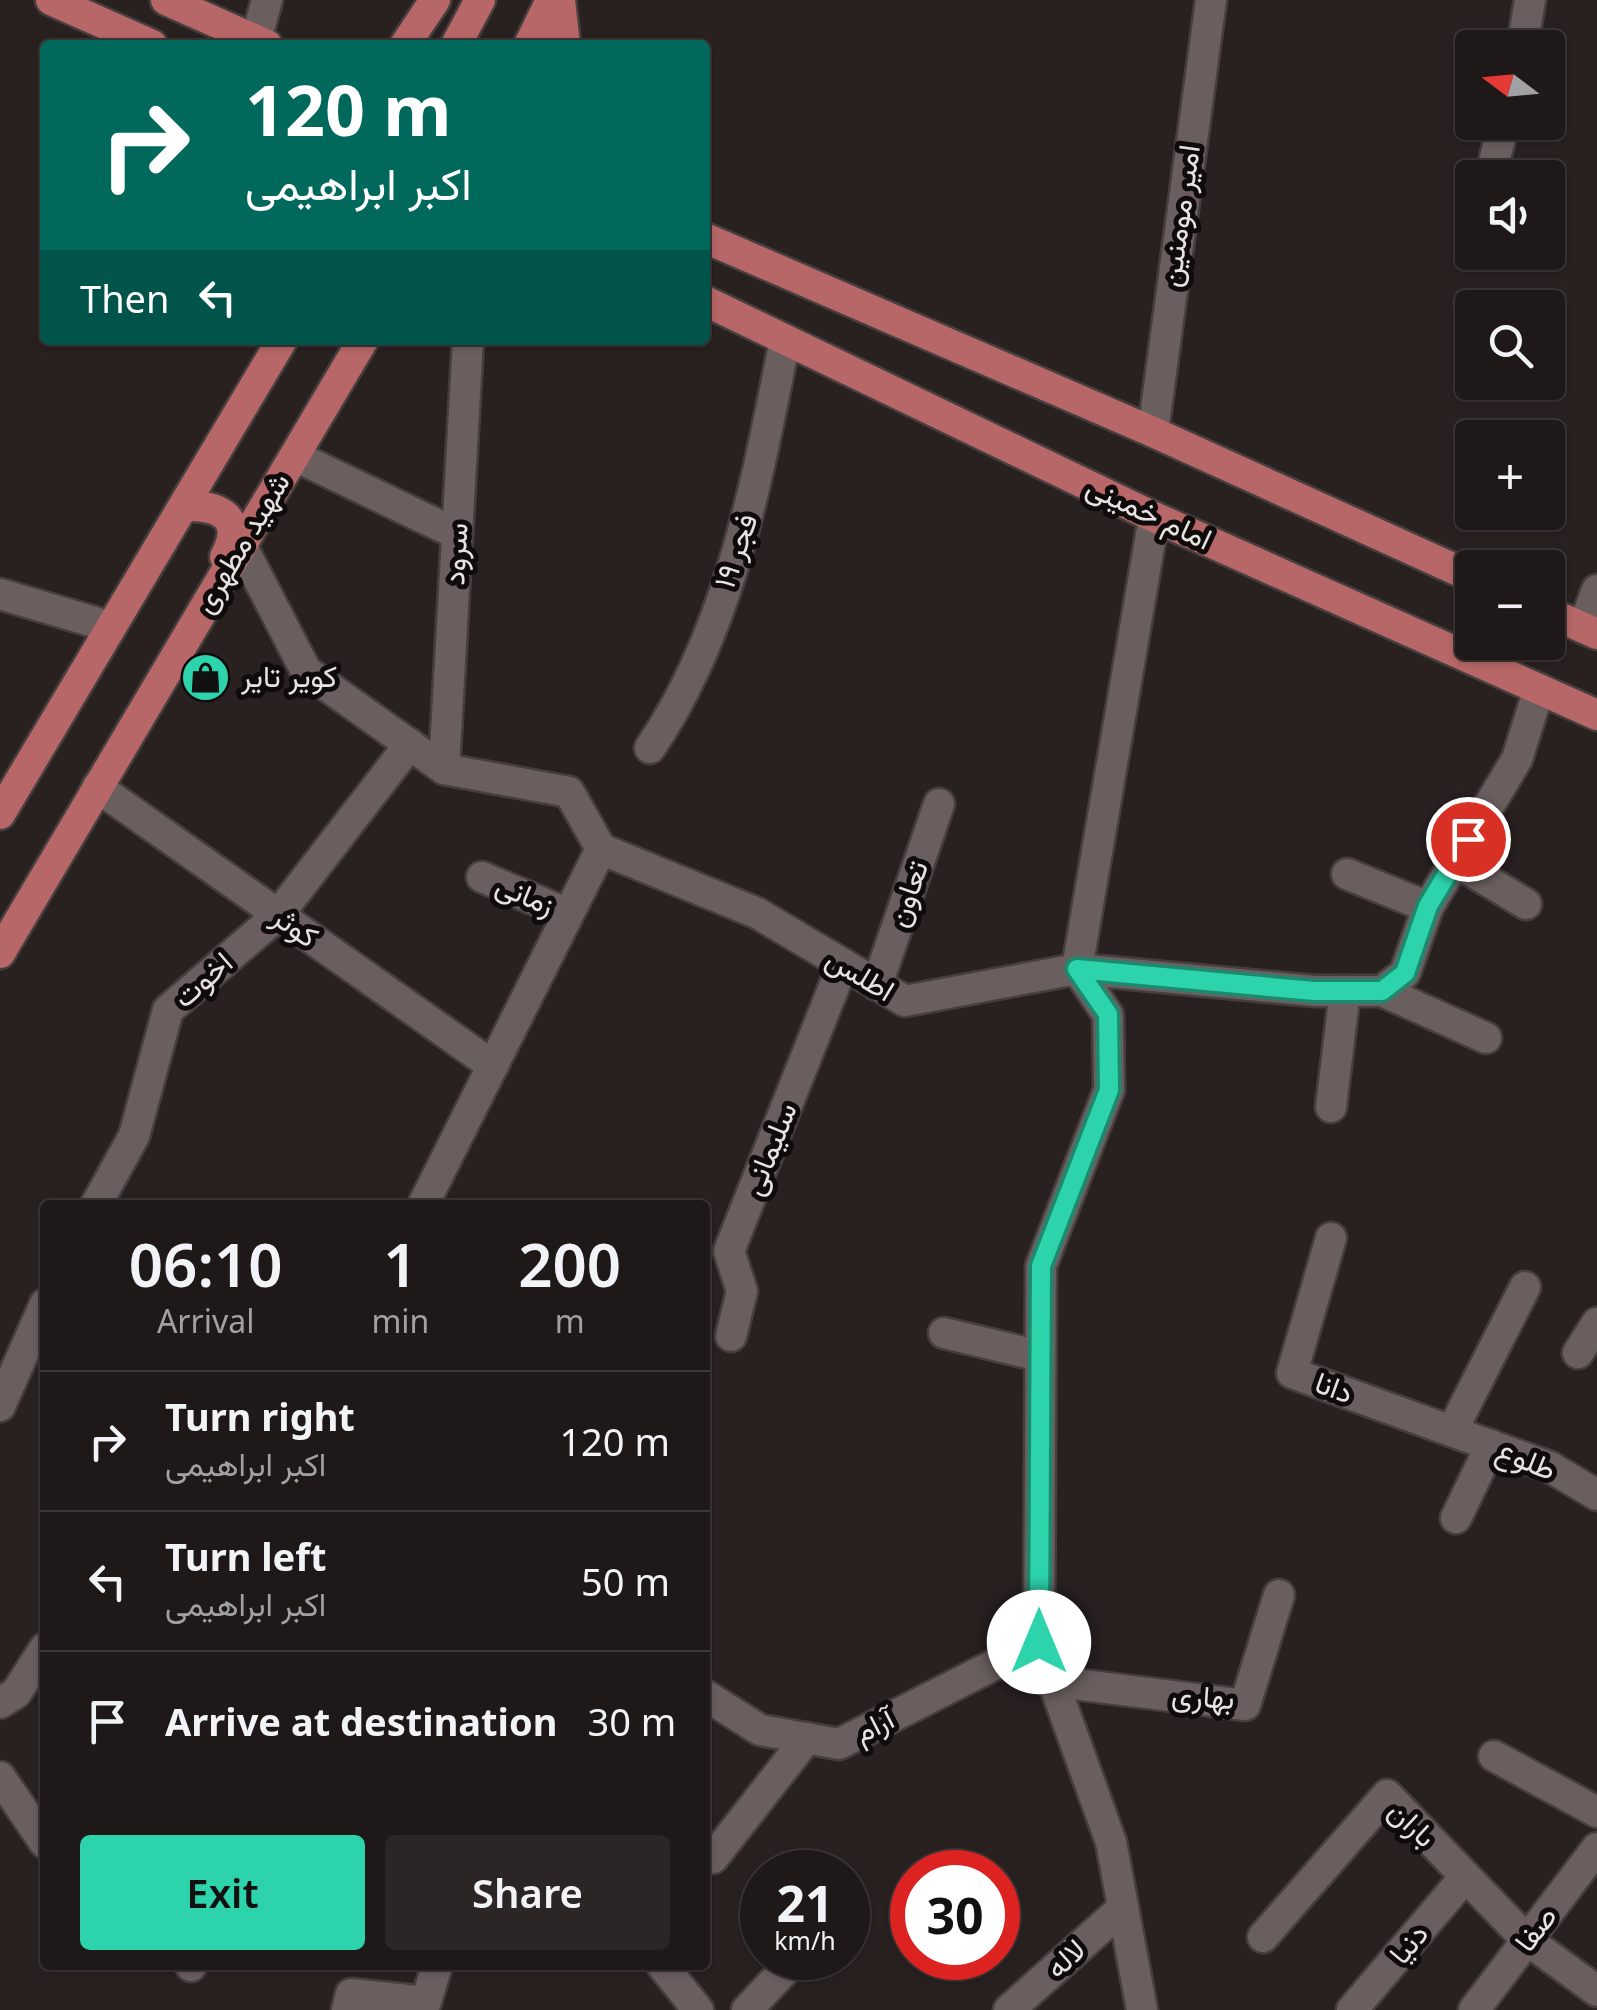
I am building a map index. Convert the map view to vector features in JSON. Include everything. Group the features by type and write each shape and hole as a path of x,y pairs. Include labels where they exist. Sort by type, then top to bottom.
{"main road":[{"path":"51,0 141,40"},
{"path":"166,0 256,40"},
{"path":"408,40 435,0"},
{"path":"459,40 480,0"},
{"path":"531,40 551,0"},
{"path":"560,0 564,40"},
{"path":"710,240 1153,432 1455,570"},
{"name":"امام خمینی","path":"710,303 1154,517 1597,716"},
{"path":"0,814 279,345"},
{"name":"شهید مطهری","path":"0,954 294,456 364,345"},
{"path":"153,693 234,541 232,525 223,513 206,506 184,506"},
{"path":"1565,620 1590,631"}],"street":[{"path":"261,40 267,0"},
{"name":"امیر مومنین","path":"1153,432 1211,0"},
{"path":"1525,30 1530,0"},
{"name":"فجر ۱۹","path":"650,748 679,706 704,649 752,505 785,340"},
{"name":"سرود","path":"444,768 468,345"},
{"path":"294,456 457,534"},
{"path":"1142,2010 1112,1842 1050,1681 1039,1642 1040,1356 1041,1266 1109,1090 1108,1014 1077,969 1154,517"},
{"path":"241,545 306,671 444,768 569,792 601,850 425,1200"},
{"path":"1590,631 1597,590"},
{"path":"0,594 112,627"},
{"path":"1486,1038 1382,991 1405,973 1428,906 1516,759 1538,689"},
{"name":"اخوت","path":"99,1200 134,1136 168,1010 278,915 410,744"},
{"name":"کوثر","path":"97,787 492,1066"},
{"name":"تعاون","path":"877,985 939,804"},
{"name":"اطلس","path":"601,850 757,913 905,1001 1077,969 1382,991"},
{"path":"1453,860 1526,904"},
{"path":"1347,874 1428,906"},
{"name":"زمانی","path":"482,877 568,914"},
{"name":"سلیمانی","path":"732,1336 742,1291 717,1246 843,964"},
{"path":"1331,1107 1345,991"},
{"name":"دانا","path":"1331,1238 1292,1373 1452,1431"},
{"path":"1452,1431 1524,1286"},
{"path":"0,1406 40,1315"},
{"path":"1578,1353 1597,1323"},
{"path":"944,1333 1040,1356"},
{"name":"طلوع","path":"1452,1431 1550,1467 1597,1495"},
{"path":"1456,1518 1491,1446"},
{"name":"بهاری","path":"1050,1681 1245,1705 1280,1595"},
{"name":"آرام","path":"710,1699 760,1730 839,1744 1039,1642"},
{"path":"0,1703 16,1693 40,1656"},
{"path":"712,1858 807,1738"},
{"path":"1494,1756 1597,1812"},
{"path":"0,1777 40,1837"},
{"name":"باران","path":"1263,1936 1387,1794 1527,1940 1597,1991"},
{"name":"صفا","path":"1474,2010 1597,1848"},
{"name":"دنیا","path":"1352,2010 1465,1878"},
{"name":"لاله","path":"1009,2010 1123,1908"},
{"path":"347,2010 351,1994 426,2002 436,1970"},
{"path":"666,1970 698,2010"},
{"path":"746,2010 775,1980"}],"place":[{"name":"کویر تایر","path":"206,677"}],"route":[{"path":"1039,1642 1041,1266 1109,1090 1108,1014 1077,969 1314,991 1382,991 1405,973 1428,906 1468,839"}]}
